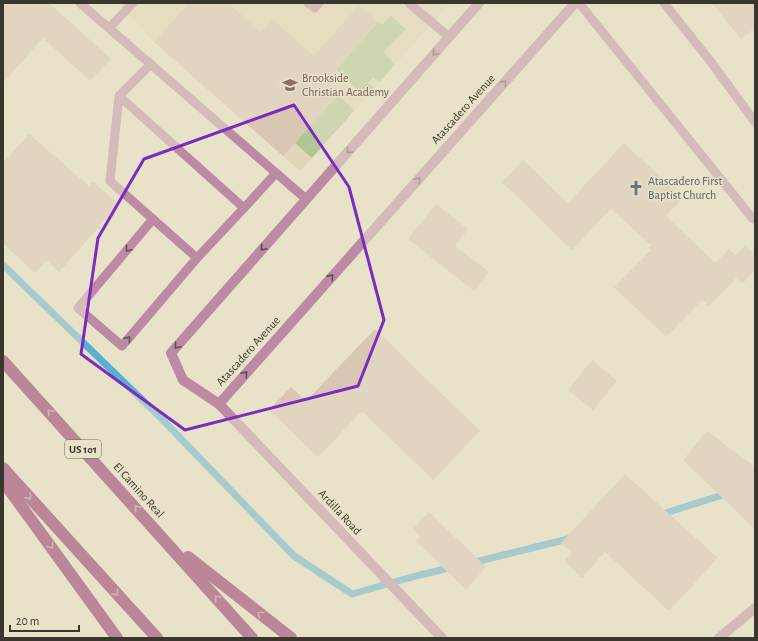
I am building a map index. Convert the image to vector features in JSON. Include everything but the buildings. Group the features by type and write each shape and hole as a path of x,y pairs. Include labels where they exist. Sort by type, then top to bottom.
{"highway":[{"name":"El Camino Real","path":"3,361 163,537 252,638"},
{"path":"3,468 157,638"},
{"path":"3,481 117,638"},
{"path":"163,537 291,638"}],"street":[{"name":"Atascadero Avenue","path":"480,3 171,353 183,380 219,404 575,3"},
{"name":"Ardilla Road","path":"219,404 442,638"},
{"path":"719,638 755,608"}],"lane":[{"path":"80,3 306,200"},
{"path":"109,28 133,3"},
{"path":"308,3 315,8 319,3"},
{"path":"409,3 449,37"},
{"path":"579,3 753,219 755,217"},
{"path":"664,3 711,62 755,122"},
{"path":"151,64 119,96 110,181 197,258"},
{"path":"119,96 244,208"},
{"path":"153,219 78,308 122,346 197,258 276,173"}],"highlighted area":[{"path":"294,105 349,187 384,320 358,386 185,430 81,354 98,238 144,159"}],"shaded area":[{"name":"Brookside Christian Academy","path":"119,3 450,3 300,171 154,42"}],"green space":[{"path":"391,16 406,29 383,52 395,64 380,82 373,77 368,83 374,88 366,97 336,70 378,22 382,25"},
{"path":"338,94 354,111 312,158 295,143"}],"waterway":[{"path":"3,265 161,418 294,556 352,594 453,567"},
{"path":"659,515 729,493"},
{"path":"471,563 572,538"}],"place":[{"name":"Brookside Christian Academy","path":"290,85"},
{"name":"Atascadero First Baptist Church","path":"636,188"}]}
